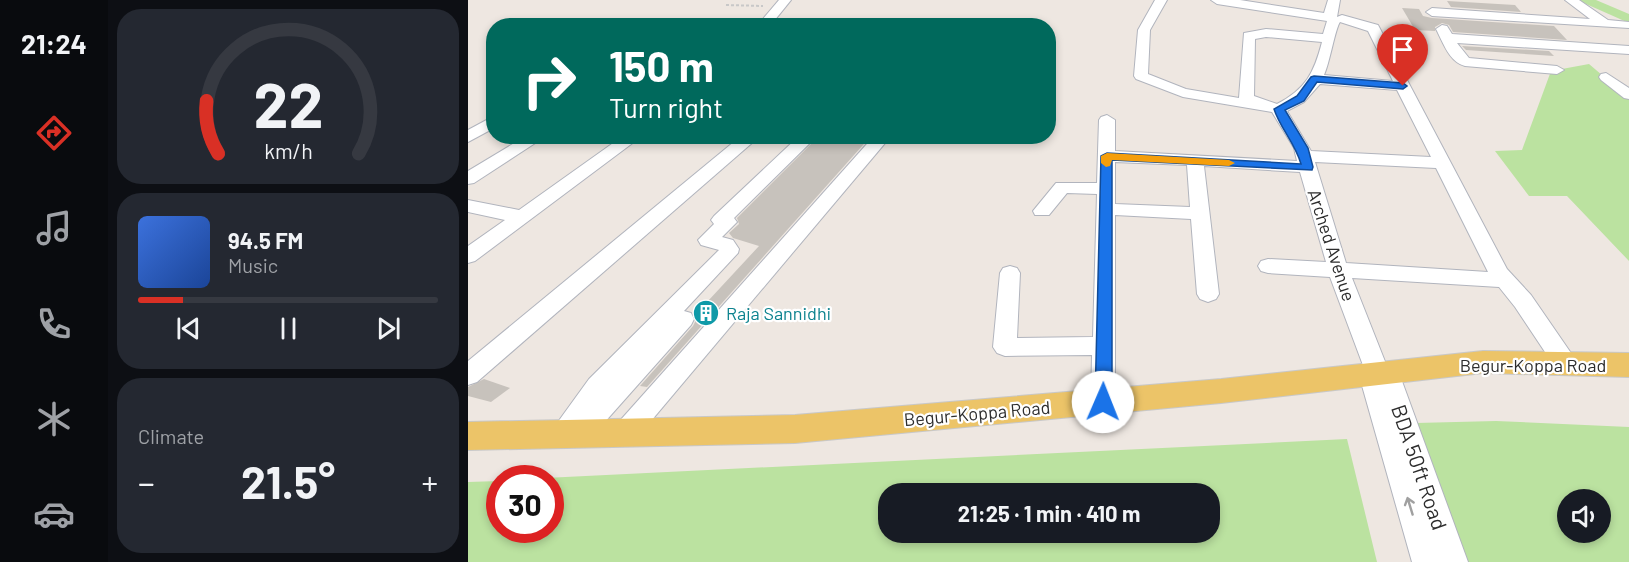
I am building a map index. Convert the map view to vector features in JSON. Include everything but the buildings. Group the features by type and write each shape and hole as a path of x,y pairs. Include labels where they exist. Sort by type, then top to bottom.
{"main road":[{"name":"Begur-Koppa Road","path":"468,436 795,429 1103,402 1483,362 1629,365"}],"street":[{"path":"1161,0 1144,30 1141,76 1183,93 1279,109 1301,99 1324,60 1337,21 1334,0"},
{"path":"1217,0 1373,28 1505,280 1523,301 1564,363"},
{"path":"1571,0 1629,41"},
{"path":"770,18 782,3"},
{"path":"1429,6 1626,25"},
{"path":"1429,6 1459,58 1465,62 1561,68 1550,46"},
{"path":"1279,109 1251,101 1246,97 1249,36 1337,21"},
{"path":"1447,38 1629,50"},
{"path":"1606,77 1629,96"},
{"path":"1314,79 1403,86"},
{"name":"Arched Avenue","path":"1279,109 1306,162 1338,270 1378,374"},
{"path":"1103,402 1107,120"},
{"path":"468,137 486,127"},
{"path":"468,179 525,144"},
{"path":"468,256 623,144"},
{"path":"468,375 742,144"},
{"path":"571,434 740,257 728,253 729,249 726,245 708,240 727,222 721,220 801,144"},
{"path":"626,432 876,144"},
{"path":"1107,156 1195,161 1442,163"},
{"path":"1195,161 1208,294"},
{"path":"1042,212 1062,187 1106,199 1200,213"},
{"path":"468,206 522,217"},
{"path":"1268,266 1505,280"},
{"path":"1010,273 1005,347 1104,346"},
{"name":"BDA 50ft Road","path":"1378,374 1427,562"},
{"name":"BDA 50ft Road","path":"1378,374 1452,562"}],"path":[{"path":"726,5 782,3"}],"green space":[{"path":"1577,0 1596,0 1629,14 1629,23"},
{"path":"1589,64 1629,98 1629,261 1567,196 1529,196 1495,151 1522,150 1551,71"},
{"path":"1496,421 1629,427 1629,562 1466,562 1416,423"},
{"path":"1347,439 1377,562 468,562 468,482 486,481 486,543 564,543 564,477"}],"slow traffic":[{"path":"1106,163 1107,156 1229,163"}],"place":[{"name":"Raja Sannidhi","path":"706,313"}],"route":[{"path":"1103,402 1107,156 1308,167 1302,148 1281,116 1279,111 1281,107 1301,99 1314,79 1403,86"}]}
